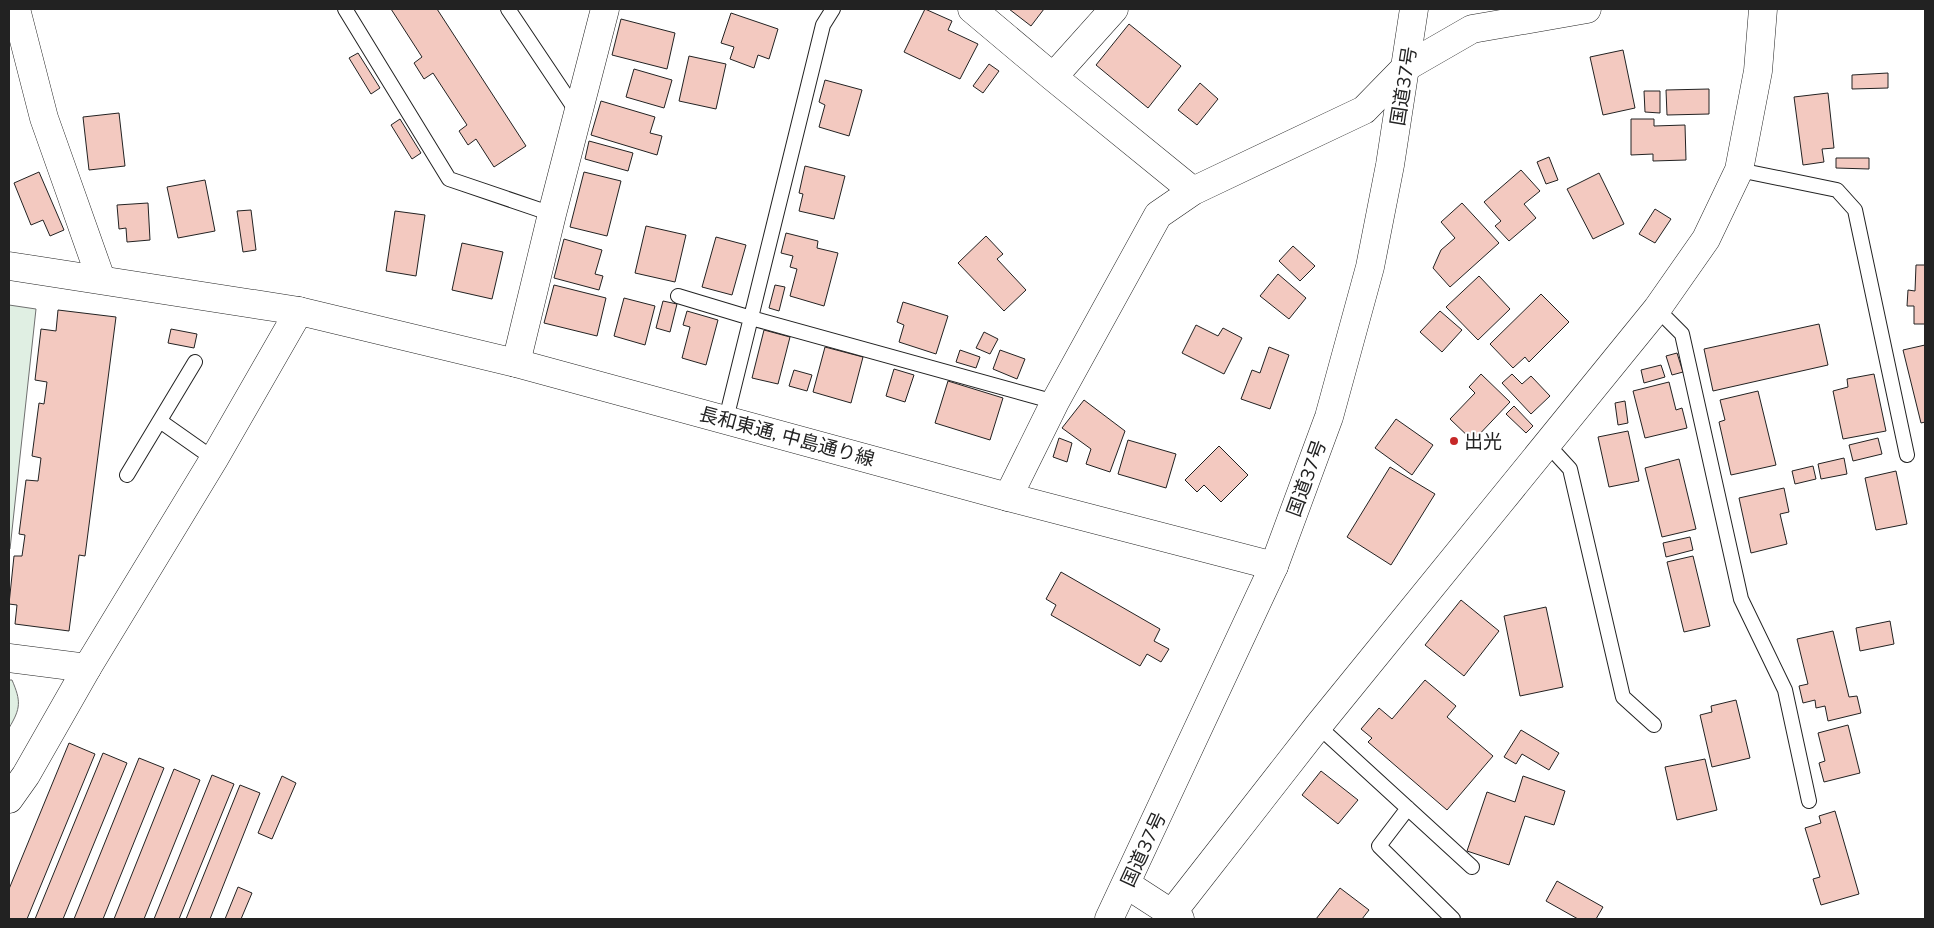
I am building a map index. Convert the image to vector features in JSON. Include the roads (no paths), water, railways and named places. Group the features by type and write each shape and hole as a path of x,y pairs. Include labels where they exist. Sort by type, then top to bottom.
{"main road":[{"path":"16,9 44,118 100,280"},
{"path":"516,363 605,9"},
{"path":"972,9 1193,190"},
{"path":"1053,77 1114,9"},
{"name":"国道37号","path":"1109,919 1274,566 1329,417 1370,267 1390,165 1414,9"},
{"path":"1008,497 1055,402 1158,215 1193,190 1364,110 1406,67 1472,28 1587,9"},
{"path":"1126,884 1176,916 1318,726 1657,309 1706,239 1738,170 1758,71 1763,9"},
{"name":"長和東通, 中島通り線","path":"9,266 299,311 516,363 1008,497 1274,566"},
{"path":"9,799 26,775 87,668 214,459 299,311"},
{"path":"9,658 87,668"}],"lane":[{"path":"345,9 449,179 552,214"},
{"path":"508,9 578,113"},
{"path":"726,419 823,25 834,9"},
{"path":"1738,170 1837,190 1855,210 1907,455"},
{"path":"678,296 1055,402"},
{"path":"1657,309 1682,334 1741,599 1785,690 1809,801"},
{"path":"127,475 195,362"},
{"path":"160,420 214,459"},
{"path":"1548,445 1570,469 1623,697 1654,725"},
{"path":"1318,726 1472,867"},
{"path":"1408,808 1379,846 1452,919"}],"place":[{"name":"出光","path":"1454,441"}]}
